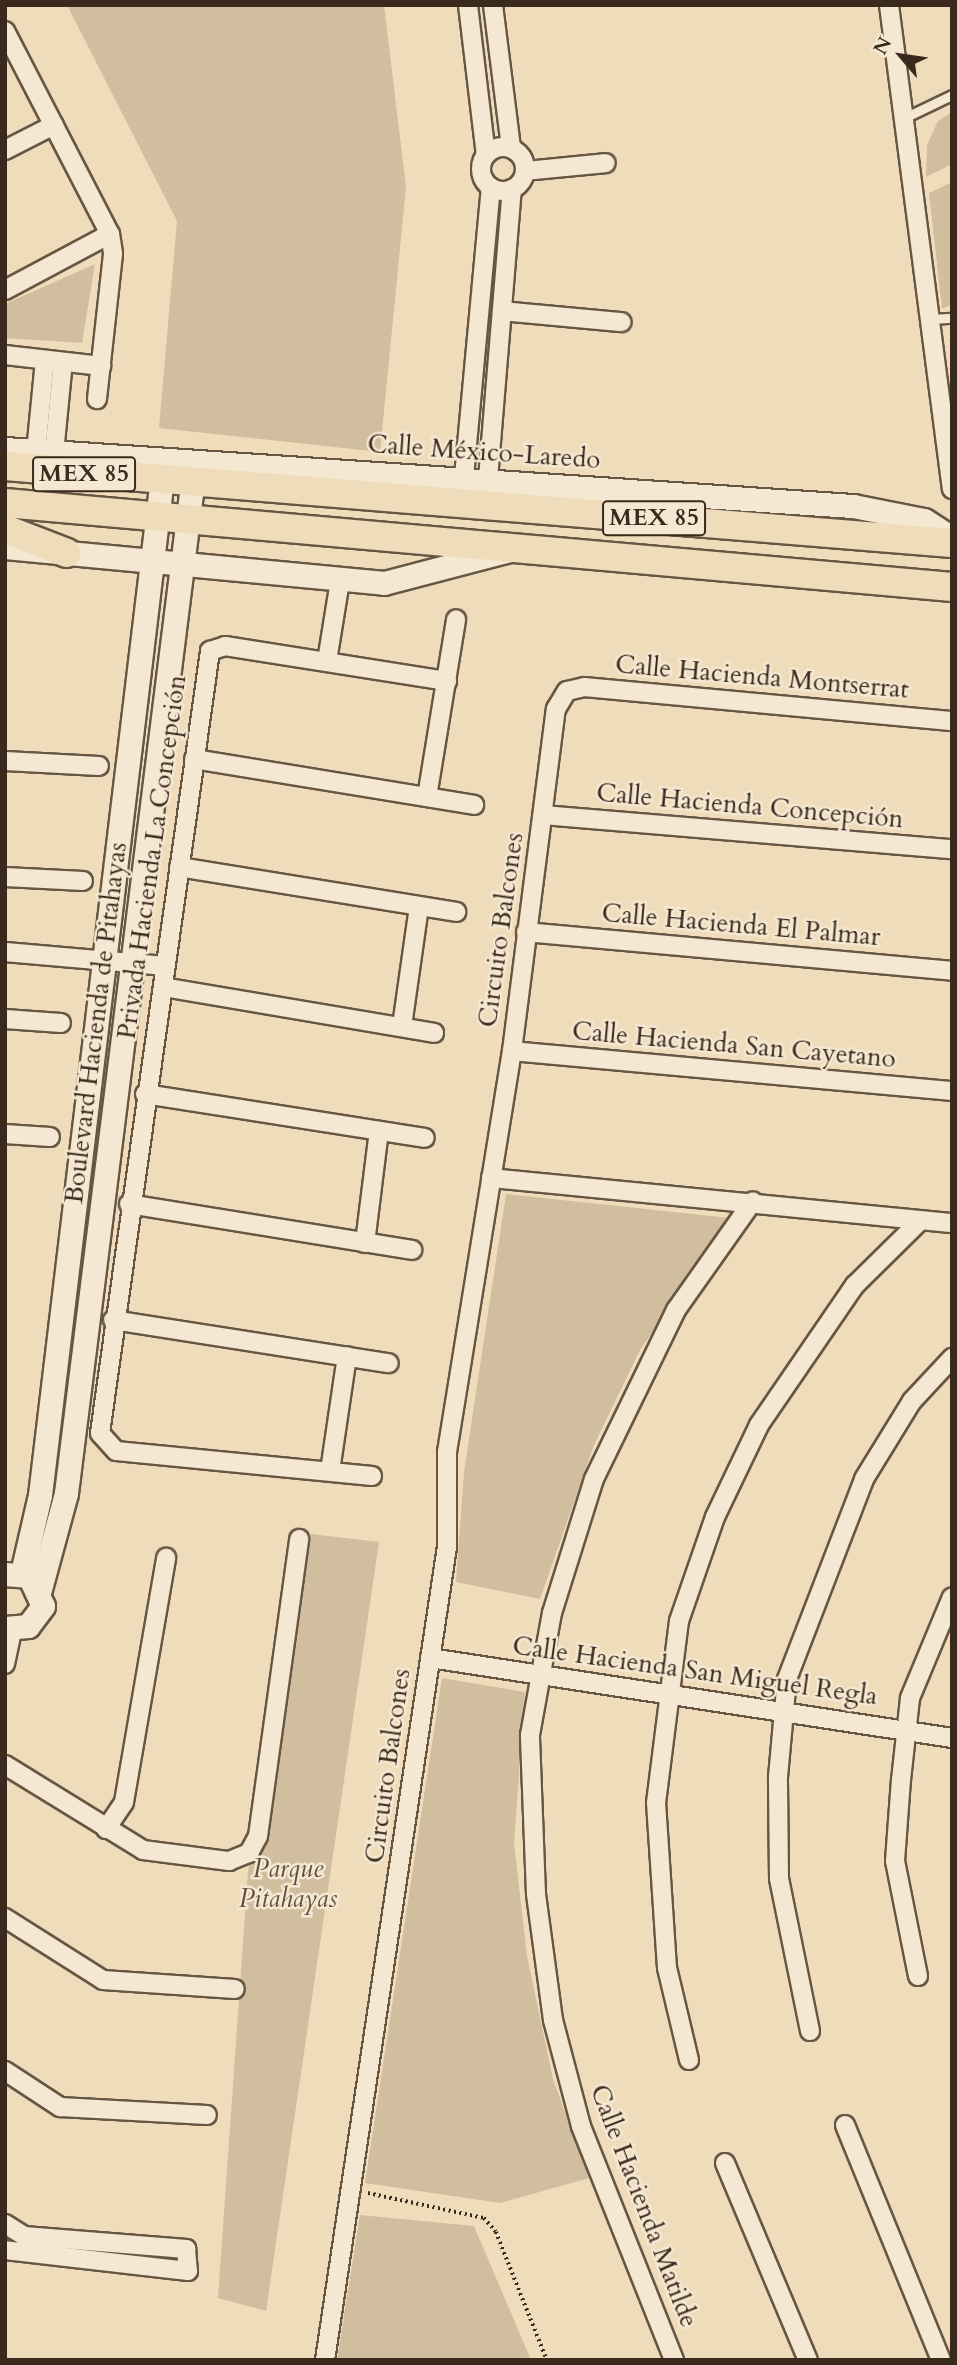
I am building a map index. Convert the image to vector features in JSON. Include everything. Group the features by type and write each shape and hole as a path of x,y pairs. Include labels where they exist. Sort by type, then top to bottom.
{"main road":[{"name":"MEX 85","path":"5,466 98,466 193,472 255,486 952,540"},
{"path":"91,509 105,492 98,466"},
{"path":"247,524 241,506 255,486"},
{"name":"MEX 85","path":"5,503 159,514 513,550 952,587"},
{"path":"5,529 67,553"},
{"path":"899,584 913,564 903,538"}],"street":[{"path":"464,477 491,187 482,175 486,155 468,5"},
{"path":"493,5 511,148 525,171"},
{"path":"889,5 906,117 930,319 946,415 952,489"},
{"path":"5,31 110,234 113,254 97,399"},
{"path":"5,150 54,125"},
{"path":"486,155 511,148"},
{"path":"488,479 512,189 525,171 606,163"},
{"path":"491,187 512,189"},
{"path":"5,290 110,234"},
{"path":"502,311 621,322"},
{"path":"5,355 101,366"},
{"path":"45,453 54,361"},
{"path":"471,408 494,411"},
{"path":"5,449 45,453 98,466"},
{"name":"Boulevard Hacienda de Pitahayas","path":"13,1574 40,1495 164,470"},
{"name":"Calle México-Laredo","path":"193,472 464,477 853,506 924,520 952,540"},
{"name":"Boulevard Hacienda de Pitahayas","path":"8,1629 40,1614 40,1589 66,1493 193,472"},
{"path":"5,547 181,568 340,581 414,580 513,550"},
{"path":"340,581 327,661 447,681"},
{"path":"428,797 456,619"},
{"name":"Privada Hacienda La Concepción","path":"327,661 225,646 210,651 163,987 129,1204 100,1433 106,1445 330,1471"},
{"name":"Calle Hacienda Montserrat","path":"567,691 585,687 952,722"},
{"name":"Circuito Balcones","path":"325,2360 447,1547 447,1452 512,1051 556,709 567,691"},
{"path":"194,759 474,805"},
{"path":"5,761 99,766"},
{"name":"Calle Hacienda Concepción","path":"544,815 952,849"},
{"path":"178,867 456,912"},
{"path":"5,877 83,881"},
{"path":"402,1026 419,906"},
{"name":"Calle Hacienda El Palmar","path":"526,932 952,971"},
{"path":"5,952 165,966"},
{"path":"163,987 434,1033"},
{"path":"5,1019 61,1024"},
{"name":"Calle Hacienda San Cayetano","path":"512,1051 952,1091"},
{"path":"145,1094 425,1138"},
{"path":"365,1243 379,1131"},
{"path":"5,1134 50,1137"},
{"path":"491,1178 753,1201 952,1223"},
{"name":"Calle Hacienda Matilde","path":"674,2360 581,2126 553,2020 531,1806 530,1735 540,1675 594,1479 632,1392 676,1310 753,1201"},
{"path":"129,1204 412,1250"},
{"path":"689,2060 658,1893 656,1803 667,1692 679,1621 715,1517 759,1425 855,1284 920,1221"},
{"path":"113,1320 389,1363"},
{"path":"347,1356 330,1471 372,1476"},
{"path":"810,2031 779,1878 787,1679 864,1479 912,1401 952,1358"},
{"path":"5,1765 143,1850 229,1861 249,1853 258,1836 299,1539"},
{"path":"106,1829 124,1802 166,1558"},
{"path":"13,1574 40,1589"},
{"path":"918,1976 895,1861 906,1728 910,1698 952,1597"},
{"path":"5,1664 8,1629"},
{"name":"Calle Hacienda San Miguel Regla","path":"430,1658 906,1728 952,1738"},
{"path":"5,1918 103,1980 235,1990"},
{"path":"5,2071 60,2107 207,2115"},
{"path":"845,2125 941,2360"},
{"path":"725,2163 808,2360"},
{"path":"5,2224 24,2236 186,2249 188,2271 5,2250"}],"lane":[{"path":"906,117 952,95"},
{"path":"930,319 952,318"}],"path":[{"path":"352,2190 485,2218 496,2232 547,2360"}],"green space":[{"path":"67,5 384,5 406,187 380,452 159,428 177,221"},
{"path":"952,112 952,164 926,177 927,145 938,121"},
{"path":"952,182 952,304 942,309 929,193"},
{"path":"95,264 82,343 5,338 5,304"},
{"path":"506,1194 730,1218 640,1350 594,1445 540,1599 456,1582 464,1472"},
{"name":"Parque Pitahayas","path":"311,1534 379,1542 266,2311 218,2298 248,1872"},
{"path":"442,1678 525,1692 514,1843 527,1956 553,2079 589,2178 500,2203 365,2183"},
{"path":"360,2215 474,2226 531,2360 337,2360"}]}
